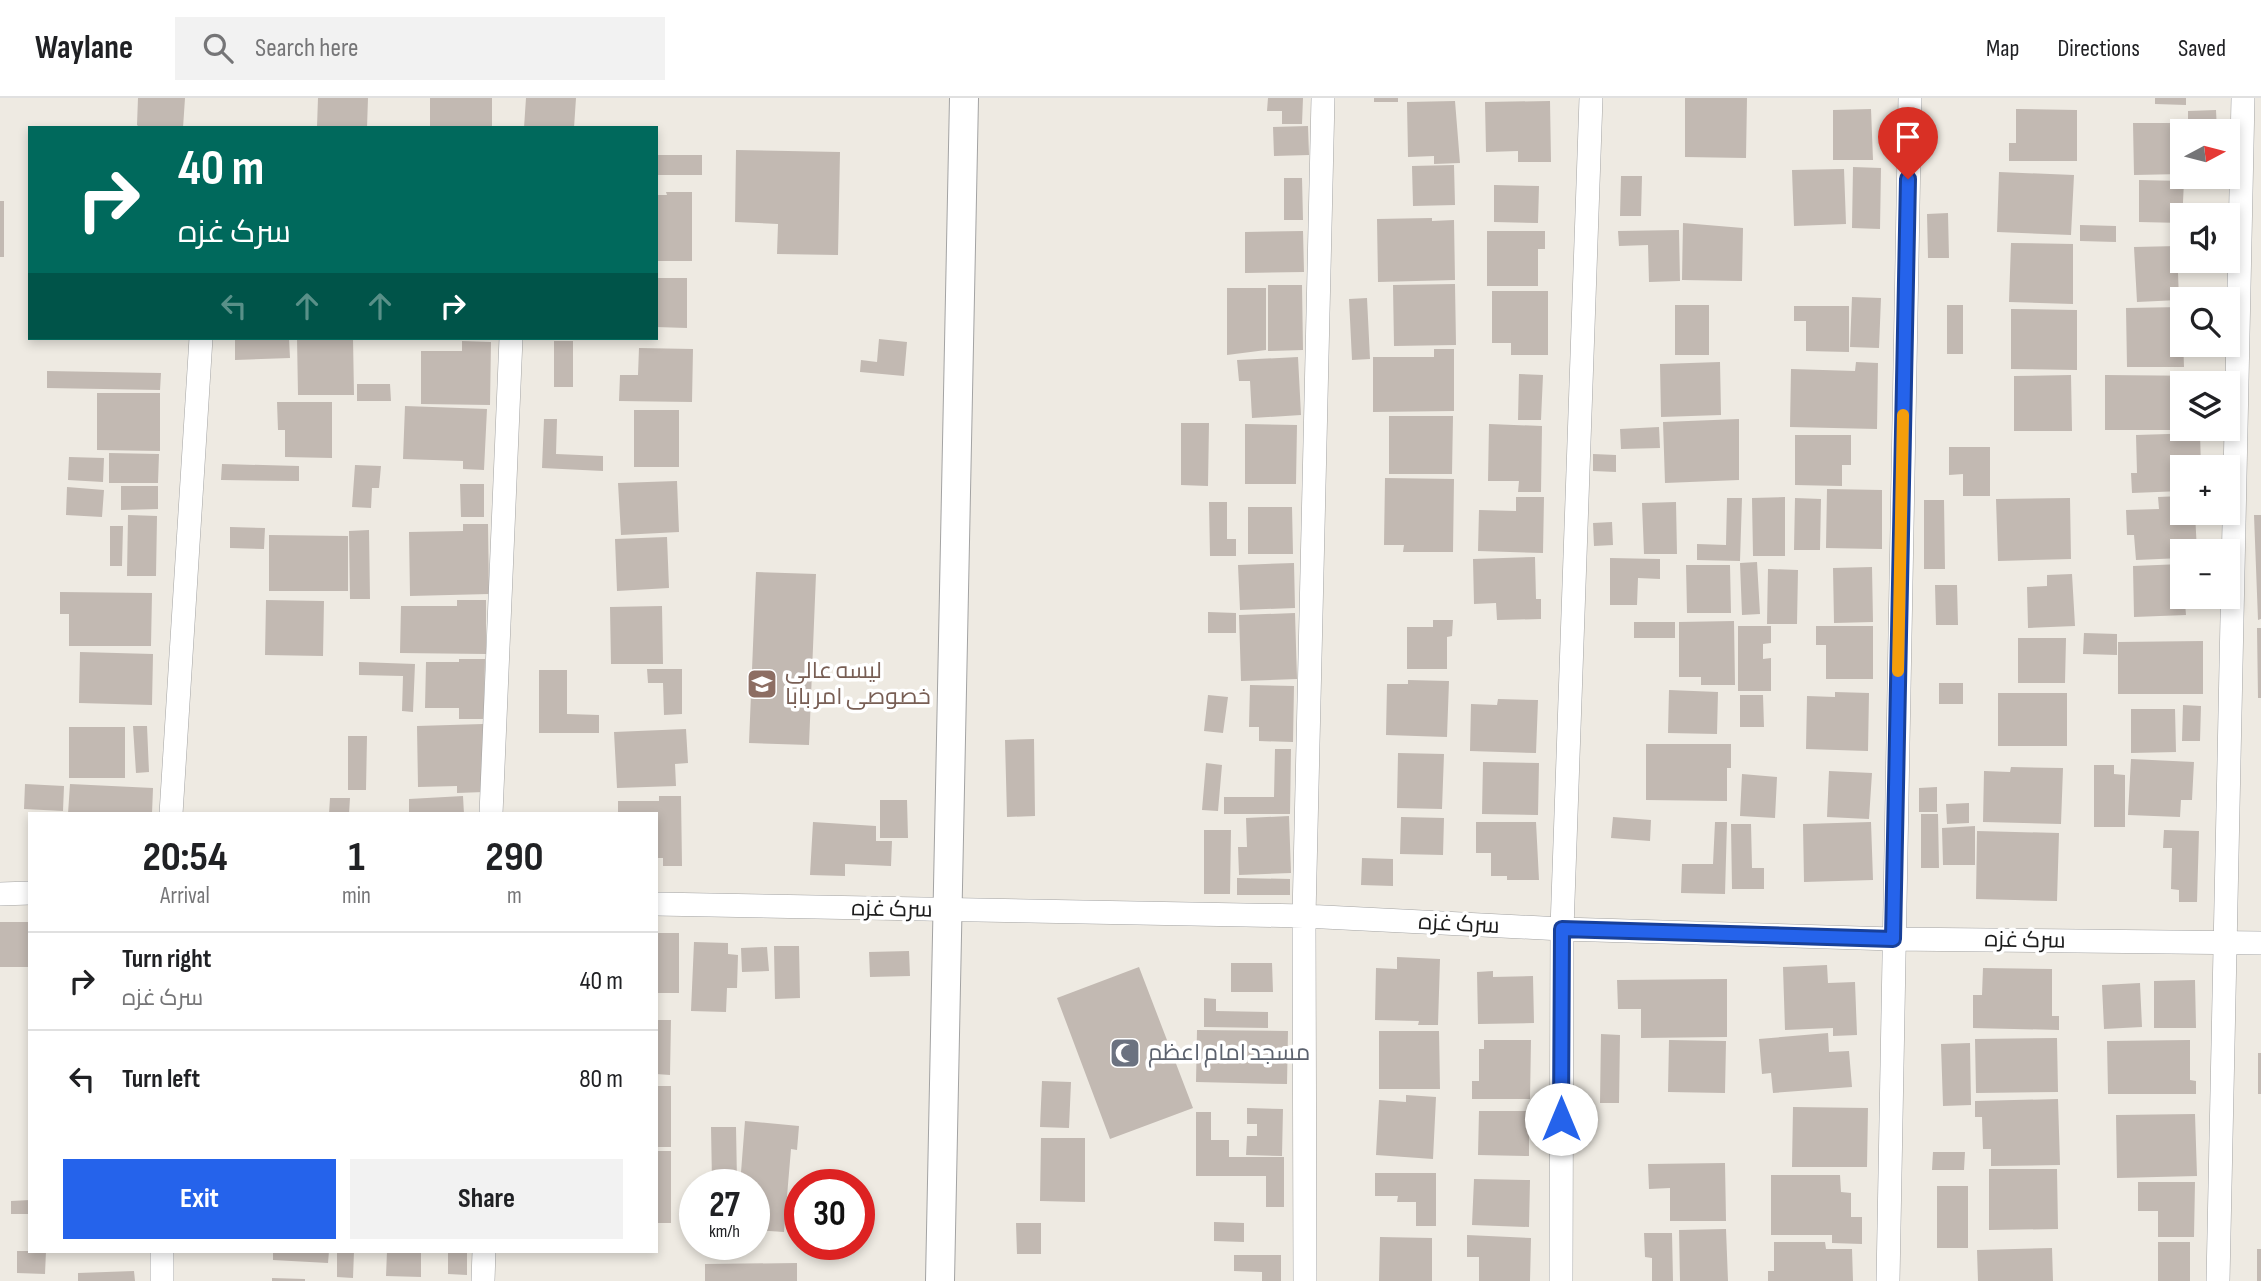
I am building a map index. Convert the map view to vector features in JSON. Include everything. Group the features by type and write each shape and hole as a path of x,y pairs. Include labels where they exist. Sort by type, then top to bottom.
{"street":[{"path":"940,1281 964,98"},
{"path":"1305,1281 1304,916 1323,98"},
{"path":"1560,1281 1562,929 1591,98"},
{"path":"1888,1281 1910,98"},
{"path":"2218,1281 2243,98"},
{"path":"171,812 201,340"},
{"path":"491,812 511,340"},
{"path":"0,894 28,893"},
{"name":"سرک غزه","path":"658,904 1304,916 1562,929 1893,939 2261,943"},
{"path":"162,1253 162,1281"},
{"path":"484,1253 484,1281"}],"building":[{"path":"138,98 185,98 183,126 137,125"},
{"path":"318,98 368,98 367,126 317,126"},
{"path":"430,98 492,98 492,126 430,126"},
{"path":"526,98 576,98 574,126 524,126"},
{"path":"1268,98 1303,98 1302,124 1282,124 1282,111 1267,111"},
{"path":"1374,98 1398,98 1398,102 1374,102"},
{"path":"1685,98 1747,98 1746,158 1685,157"},
{"path":"2155,98 2186,98 2186,105 2155,104"},
{"path":"1455,101 1460,163 1434,164 1434,156 1408,157 1407,102"},
{"path":"1550,101 1551,162 1518,162 1518,151 1486,152 1485,102"},
{"path":"1871,109 1873,160 1833,160 1833,110"},
{"path":"2016,109 2077,110 2077,161 2009,161 2009,143 2016,143"},
{"path":"2216,110 2216,119 2188,119 2188,111"},
{"path":"2133,123 2170,123 2170,174 2134,175"},
{"path":"1308,126 1309,155 1274,156 1273,127"},
{"path":"736,150 840,152 838,255 777,254 778,224 735,222"},
{"path":"658,155 702,155 702,175 658,175"},
{"path":"1454,165 1455,205 1413,206 1412,166"},
{"path":"1853,167 1881,168 1880,229 1852,228"},
{"path":"1844,169 1846,224 1794,226 1792,170"},
{"path":"1999,172 2074,175 2071,235 1997,232"},
{"path":"1621,176 1642,176 1641,216 1620,216"},
{"path":"1284,178 1302,178 1303,220 1284,220"},
{"path":"2139,180 2170,181 2170,189 2184,189 2183,203 2170,203 2170,223 2139,222"},
{"path":"1494,185 1539,186 1538,223 1494,222"},
{"path":"666,192 692,192 692,261 658,261 658,195 667,195"},
{"path":"0,201 4,201 4,257 0,257"},
{"path":"1948,213 1949,258 1928,258 1927,214"},
{"path":"1432,218 1432,221 1454,220 1455,280 1378,282 1377,219"},
{"path":"1683,223 1743,228 1742,281 1682,280"},
{"path":"2080,225 2116,226 2116,242 2080,241"},
{"path":"1679,230 1680,281 1649,282 1648,245 1619,246 1618,231"},
{"path":"1303,231 1304,272 1245,273 1245,232"},
{"path":"1487,231 1545,231 1545,249 1538,249 1538,286 1487,286"},
{"path":"2011,243 2073,244 2073,304 2009,302"},
{"path":"2170,246 2170,273 2178,273 2179,287 2170,287 2170,300 2137,302 2134,247"},
{"path":"658,278 687,278 687,328 658,327"},
{"path":"1455,284 1456,345 1394,346 1393,285"},
{"path":"1268,285 1302,285 1303,350 1268,351"},
{"path":"1227,288 1266,288 1266,350 1227,355"},
{"path":"1492,291 1548,291 1548,355 1511,355 1511,343 1492,343"},
{"path":"1852,297 1881,298 1879,348 1850,347"},
{"path":"1367,298 1370,359 1352,360 1349,299"},
{"path":"1675,305 1709,305 1709,355 1675,355"},
{"path":"1947,305 1963,305 1963,354 1947,354"},
{"path":"1794,306 1849,306 1849,352 1806,351 1806,321 1794,321"},
{"path":"2170,307 2170,357 2184,357 2184,367 2127,367 2126,308"},
{"path":"2011,309 2077,310 2077,370 2011,369"},
{"path":"879,339 907,342 904,376 860,372 861,360 877,362"},
{"path":"235,340 289,340 290,358 235,360"},
{"path":"297,340 353,340 354,395 298,395"},
{"path":"462,341 491,342 490,405 421,404 421,351 462,351"},
{"path":"554,341 573,341 573,387 554,387"},
{"path":"639,348 693,349 692,402 619,401 620,375 638,375"},
{"path":"1434,349 1454,349 1454,411 1373,412 1373,357 1434,357"},
{"path":"1298,357 1301,415 1252,418 1250,381 1239,381 1237,360"},
{"path":"1720,362 1721,415 1661,417 1660,364"},
{"path":"1856,362 1878,363 1877,429 1790,427 1791,369 1855,371"},
{"path":"47,371 161,373 160,390 47,388"},
{"path":"1519,374 1543,375 1541,420 1518,420"},
{"path":"2071,375 2072,431 2014,431 2014,376"},
{"path":"2105,375 2170,376 2170,430 2105,430"},
{"path":"357,384 390,384 391,401 357,401"},
{"path":"97,393 160,393 160,451 97,450"},
{"path":"277,402 332,402 332,458 285,457 285,430 278,430"},
{"path":"405,406 487,409 484,470 463,469 463,461 403,459"},
{"path":"634,410 679,410 679,467 634,467"},
{"path":"1389,416 1453,416 1452,474 1389,474"},
{"path":"544,419 557,419 556,454 603,456 603,471 542,468"},
{"path":"1739,419 1739,480 1665,483 1663,422"},
{"path":"1181,423 1209,423 1208,486 1181,485"},
{"path":"1245,424 1297,425 1296,484 1245,484"},
{"path":"1489,424 1542,426 1541,492 1518,492 1519,481 1488,481"},
{"path":"1659,427 1660,448 1621,449 1620,429"},
{"path":"2170,434 2170,441 2200,441 2201,455 2170,455 2170,491 2132,493 2131,473 2137,473 2136,435"},
{"path":"1795,435 1851,435 1851,465 1842,465 1842,486 1795,485"},
{"path":"1949,447 1990,447 1990,496 1963,496 1963,474 1949,475"},
{"path":"109,453 159,454 158,483 109,483"},
{"path":"1593,454 1616,455 1616,472 1593,471"},
{"path":"69,457 104,458 103,482 68,480"},
{"path":"222,464 299,466 299,481 221,480"},
{"path":"355,465 381,466 379,488 372,488 371,508 352,507"},
{"path":"1385,478 1454,479 1453,552 1403,552 1404,545 1384,545"},
{"path":"677,481 679,532 621,535 618,483"},
{"path":"460,484 484,484 484,517 461,517"},
{"path":"121,486 158,486 158,509 121,510"},
{"path":"67,487 104,490 102,517 66,515"},
{"path":"1827,489 1882,490 1882,549 1826,548"},
{"path":"2170,496 2170,525 2196,525 2196,539 2170,539 2170,559 2136,560 2134,535 2127,535 2126,510 2159,509 2158,497"},
{"path":"1516,497 1544,497 1543,553 1478,551 1479,510 1516,511"},
{"path":"1785,497 1785,556 1753,556 1752,498"},
{"path":"1727,498 1742,498 1740,561 1697,560 1697,544 1726,545"},
{"path":"1795,498 1821,499 1820,550 1794,550"},
{"path":"2070,498 2071,559 1998,561 1996,499"},
{"path":"1924,500 1944,500 1945,569 1924,569"},
{"path":"1209,502 1227,502 1227,539 1236,539 1236,556 1210,556"},
{"path":"1676,502 1677,554 1644,554 1642,503"},
{"path":"1248,507 1292,507 1293,554 1248,554"},
{"path":"128,515 157,516 156,576 127,576"},
{"path":"2254,515 2261,515 2261,619 2258,620"},
{"path":"1612,522 1613,545 1594,546 1593,523"},
{"path":"463,524 488,524 489,594 410,596 409,532 463,531"},
{"path":"110,526 123,526 122,566 110,566"},
{"path":"230,527 265,528 264,549 230,548"},
{"path":"369,530 370,599 350,599 349,531"},
{"path":"269,535 348,536 348,591 269,591"},
{"path":"667,537 669,588 617,591 615,539"},
{"path":"1535,557 1536,599 1541,599 1541,619 1497,620 1496,603 1474,604 1473,559"},
{"path":"1610,558 1660,559 1660,579 1638,578 1637,605 1610,605"},
{"path":"1757,562 1760,614 1742,615 1740,563"},
{"path":"1294,563 1295,608 1240,610 1238,565"},
{"path":"2170,564 2170,609 2186,609 2186,615 2134,617 2133,566"},
{"path":"1686,565 1730,565 1731,613 1687,613"},
{"path":"1872,567 1873,622 1834,623 1833,568"},
{"path":"1768,569 1798,570 1797,624 1767,624"},
{"path":"756,572 816,574 809,745 749,743"},
{"path":"2072,574 2075,626 2028,628 2027,587 2047,586 2047,575"},
{"path":"1935,585 1957,585 1958,625 1936,625"},
{"path":"60,592 152,593 151,646 69,646 69,614 60,614"},
{"path":"266,600 324,601 323,656 265,655"},
{"path":"457,600 486,600 486,654 400,653 401,606 457,606"},
{"path":"662,606 663,664 611,664 610,607"},
{"path":"1208,612 1236,613 1236,633 1208,633"},
{"path":"1295,613 1297,679 1241,681 1239,615"},
{"path":"1433,620 1453,620 1452,636 1447,637 1447,669 1407,669 1407,627 1433,627"},
{"path":"1734,621 1735,685 1701,685 1701,677 1679,677 1679,622"},
{"path":"1634,622 1675,622 1675,638 1634,638"},
{"path":"1738,626 1771,626 1771,643 1763,644 1763,659 1771,658 1771,691 1738,691"},
{"path":"1816,626 1873,626 1873,679 1826,679 1826,645 1816,645"},
{"path":"2257,628 2261,628 2261,698 2258,698"},
{"path":"2084,633 2117,634 2117,655 2083,654"},
{"path":"2018,638 2066,638 2065,683 2018,683"},
{"path":"2203,641 2203,694 2118,694 2118,642"},
{"path":"80,652 153,654 152,705 79,703"},
{"path":"459,659 485,659 484,719 459,719 459,708 425,708 426,662 459,662"},
{"path":"359,662 415,664 413,712 402,711 403,676 359,675"},
{"path":"647,669 682,669 682,714 664,715 663,683 648,683"},
{"path":"539,670 567,670 567,714 599,715 599,733 539,733"},
{"path":"1408,680 1449,681 1447,737 1386,735 1387,684 1408,684"},
{"path":"1939,683 1963,683 1963,704 1939,704"},
{"path":"1250,685 1294,686 1293,742 1259,741 1259,727 1249,727"},
{"path":"1669,690 1718,692 1717,734 1668,733"},
{"path":"1835,692 1869,693 1868,751 1806,749 1807,696 1835,697"},
{"path":"1998,693 2067,693 2067,746 1998,746"},
{"path":"1208,695 1228,697 1223,733 1204,731"},
{"path":"1740,695 1763,695 1764,727 1740,727"},
{"path":"1498,699 1538,700 1536,753 1470,751 1471,704 1497,705"},
{"path":"2183,705 2201,706 2200,741 2182,741"},
{"path":"2131,709 2175,709 2176,752 2131,753"},
{"path":"483,724 484,792 457,793 457,786 418,787 417,726"},
{"path":"133,726 147,726 149,772 136,773"},
{"path":"69,727 125,727 125,778 69,778"},
{"path":"686,729 688,763 675,764 676,786 617,788 614,732"},
{"path":"348,736 367,736 366,790 348,790"},
{"path":"1034,739 1035,816 1007,817 1005,740"},
{"path":"1646,744 1731,744 1731,768 1727,768 1727,801 1646,800"},
{"path":"1275,749 1291,749 1290,814 1224,814 1224,797 1274,797"},
{"path":"1398,753 1444,754 1442,809 1397,808"},
{"path":"2131,759 2194,762 2192,800 2181,800 2180,817 2128,815"},
{"path":"1483,762 1539,763 1538,815 1482,814"},
{"path":"1206,763 1222,765 1218,811 1202,810"},
{"path":"2094,765 2114,765 2114,774 2125,775 2125,827 2094,827"},
{"path":"2011,767 2063,768 2061,824 1983,822 1984,771 2010,772"},
{"path":"1829,771 1872,773 1869,819 1827,817"},
{"path":"1742,774 1777,777 1775,818 1740,816"},
{"path":"25,784 64,786 63,811 24,809"},
{"path":"70,784 153,788 152,812 68,812"},
{"path":"1937,787 1937,812 1919,812 1919,788"},
{"path":"463,796 464,812 409,812 409,799"},
{"path":"659,796 681,796 682,866 663,866 663,858 658,858 658,812 618,812 618,801 659,801"},
{"path":"330,798 350,798 349,812 329,812"},
{"path":"880,800 907,800 908,838 880,838"},
{"path":"1969,803 1969,823 1947,824 1946,804"},
{"path":"1921,814 1938,814 1939,868 1921,868"},
{"path":"1289,816 1291,873 1239,875 1238,847 1247,847 1246,818"},
{"path":"1401,817 1444,818 1443,855 1400,854"},
{"path":"1613,817 1651,820 1650,841 1611,838"},
{"path":"813,822 876,826 876,841 892,841 891,866 845,864 845,876 810,875"},
{"path":"1476,822 1536,822 1539,880 1507,880 1507,876 1491,876 1491,853 1476,853"},
{"path":"1715,822 1727,822 1725,894 1681,893 1682,864 1713,864"},
{"path":"1871,822 1873,880 1804,882 1803,824"},
{"path":"1731,824 1751,824 1752,868 1764,868 1764,889 1732,889"},
{"path":"1975,826 1975,865 1943,865 1942,828"},
{"path":"1204,830 1231,830 1230,894 1204,894"},
{"path":"2164,830 2199,831 2197,902 2179,902 2179,890 2171,889 2172,848 2163,848"},
{"path":"1977,831 2059,833 2057,901 1976,899"},
{"path":"1362,858 1393,859 1393,886 1361,885"},
{"path":"1237,878 1290,879 1290,895 1237,895"},
{"path":"0,922 28,922 28,967 0,967"},
{"path":"658,933 679,933 679,993 658,993"},
{"path":"694,942 728,943 728,954 738,955 737,988 727,988 726,1012 691,1011"},
{"path":"774,946 799,946 800,998 775,999"},
{"path":"767,947 769,971 742,972 741,948"},
{"path":"909,951 910,976 870,977 869,952"},
{"path":"1397,957 1440,959 1438,1025 1418,1025 1419,1021 1375,1020 1376,968 1397,969"},
{"path":"1231,963 1272,963 1273,992 1231,992"},
{"path":"1827,965 1828,983 1855,982 1857,1035 1833,1036 1833,1028 1785,1030 1783,967"},
{"name":"مسجد امام اعظم","path":"1139,967 1193,1108 1110,1139 1057,998"},
{"path":"1983,968 2052,969 2052,1016 2059,1016 2059,1030 1973,1028 1973,995 1982,995"},
{"path":"1493,971 1493,977 1533,976 1534,1023 1478,1024 1477,972"},
{"path":"1727,979 1727,1037 1641,1038 1641,1009 1618,1009 1617,980"},
{"path":"2195,980 2196,1028 2154,1028 2154,981"},
{"path":"2140,983 2142,1027 2104,1029 2102,985"},
{"path":"1204,998 1216,999 1216,1011 1268,1012 1268,1028 1204,1027"},
{"path":"658,1020 671,1020 670,1075 658,1074"},
{"path":"1197,1030 1288,1031 1287,1084 1196,1082"},
{"path":"1379,1031 1439,1031 1440,1089 1379,1089"},
{"path":"1828,1033 1829,1052 1849,1051 1852,1087 1773,1093 1771,1073 1762,1074 1759,1039"},
{"path":"1601,1034 1620,1035 1619,1103 1600,1103"},
{"path":"2057,1038 2058,1092 1976,1093 1975,1039"},
{"path":"1484,1040 1531,1040 1530,1099 1472,1099 1472,1081 1479,1081 1479,1049 1484,1049"},
{"path":"1669,1040 1726,1041 1725,1093 1668,1092"},
{"path":"2190,1040 2190,1080 2196,1081 2196,1094 2108,1094 2107,1041"},
{"path":"1970,1043 1971,1105 1943,1106 1941,1044"},
{"path":"2258,1053 2261,1053 2261,1094 2258,1094"},
{"path":"1042,1081 1071,1082 1069,1128 1040,1127"},
{"path":"658,1086 671,1086 671,1147 658,1147"},
{"path":"1406,1095 1436,1097 1433,1159 1376,1155 1379,1100 1406,1102"},
{"path":"2058,1099 2060,1165 1991,1166 1991,1149 1983,1149 1982,1117 1975,1117 1975,1101"},
{"path":"1793,1107 1868,1108 1867,1167 1792,1167"},
{"path":"1247,1108 1283,1109 1282,1156 1246,1155 1247,1136 1257,1136 1257,1124 1247,1124"},
{"path":"1479,1111 1529,1111 1529,1156 1478,1155"},
{"path":"1196,1112 1211,1112 1211,1140 1229,1140 1229,1157 1284,1157 1284,1207 1266,1207 1266,1176 1196,1176"},
{"path":"2195,1114 2197,1176 2117,1178 2116,1115"},
{"path":"745,1121 799,1126 797,1150 791,1149 789,1169 784,1169 784,1232 770,1231 770,1169 741,1169"},
{"path":"711,1127 736,1127 737,1169 712,1169"},
{"path":"1041,1138 1085,1138 1085,1202 1040,1201"},
{"path":"658,1151 671,1151 671,1223 658,1223"},
{"path":"1933,1152 1965,1152 1964,1170 1932,1170"},
{"path":"1725,1163 1726,1221 1670,1221 1670,1188 1649,1189 1648,1164"},
{"path":"1989,1169 2057,1169 2058,1229 1989,1230"},
{"path":"1375,1173 1436,1173 1436,1226 1416,1226 1416,1202 1397,1202 1398,1196 1375,1196"},
{"path":"1771,1175 1840,1175 1841,1192 1851,1193 1851,1217 1862,1217 1862,1244 1832,1243 1832,1235 1771,1235"},
{"path":"1474,1179 1530,1180 1529,1227 1472,1225"},
{"path":"2138,1182 2195,1182 2194,1237 2158,1237 2158,1211 2138,1211"},
{"path":"1937,1186 1968,1186 1968,1248 1937,1248"},
{"path":"28,1200 28,1214 11,1214 11,1201"},
{"path":"1214,1222 1244,1223 1244,1242 1214,1241"},
{"path":"1016,1223 1041,1223 1041,1254 1017,1254"},
{"path":"1726,1229 1728,1281 1680,1281 1679,1230"},
{"path":"1644,1233 1672,1233 1673,1281 1652,1281 1652,1258 1645,1257"},
{"path":"1467,1235 1531,1238 1530,1281 1479,1281 1479,1257 1467,1257"},
{"path":"1380,1237 1432,1238 1432,1281 1379,1281"},
{"path":"1774,1242 1825,1242 1826,1249 1852,1249 1853,1281 1768,1281 1768,1271 1774,1271"},
{"path":"2158,1242 2190,1242 2190,1281 2158,1281"},
{"path":"2052,1248 2053,1281 1978,1281 1977,1250"},
{"path":"2257,1249 2261,1249 2261,1281 2257,1281"},
{"path":"17,1251 46,1253 45,1274 17,1273"},
{"path":"273,1253 329,1253 328,1263 273,1260"},
{"path":"337,1253 354,1253 353,1278 337,1277"},
{"path":"387,1253 421,1253 421,1277 386,1276"},
{"path":"448,1253 467,1253 467,1275 448,1274"},
{"path":"1234,1255 1281,1255 1281,1281 1262,1281 1262,1272 1234,1271"},
{"path":"797,1263 797,1281 705,1281 705,1264"},
{"path":"134,1271 135,1281 78,1281 78,1273"},
{"path":"272,1278 305,1279 305,1281 272,1281"}],"slow traffic":[{"path":"1898,671 1903,415"}],"place":[{"name":"لیسه عالی خصوصی امر بابا","path":"762,684"},
{"name":"مسجد امام اعظم","path":"1125,1053"}],"route":[{"path":"1561,1119 1562,929 1893,939 1908,179"}]}
